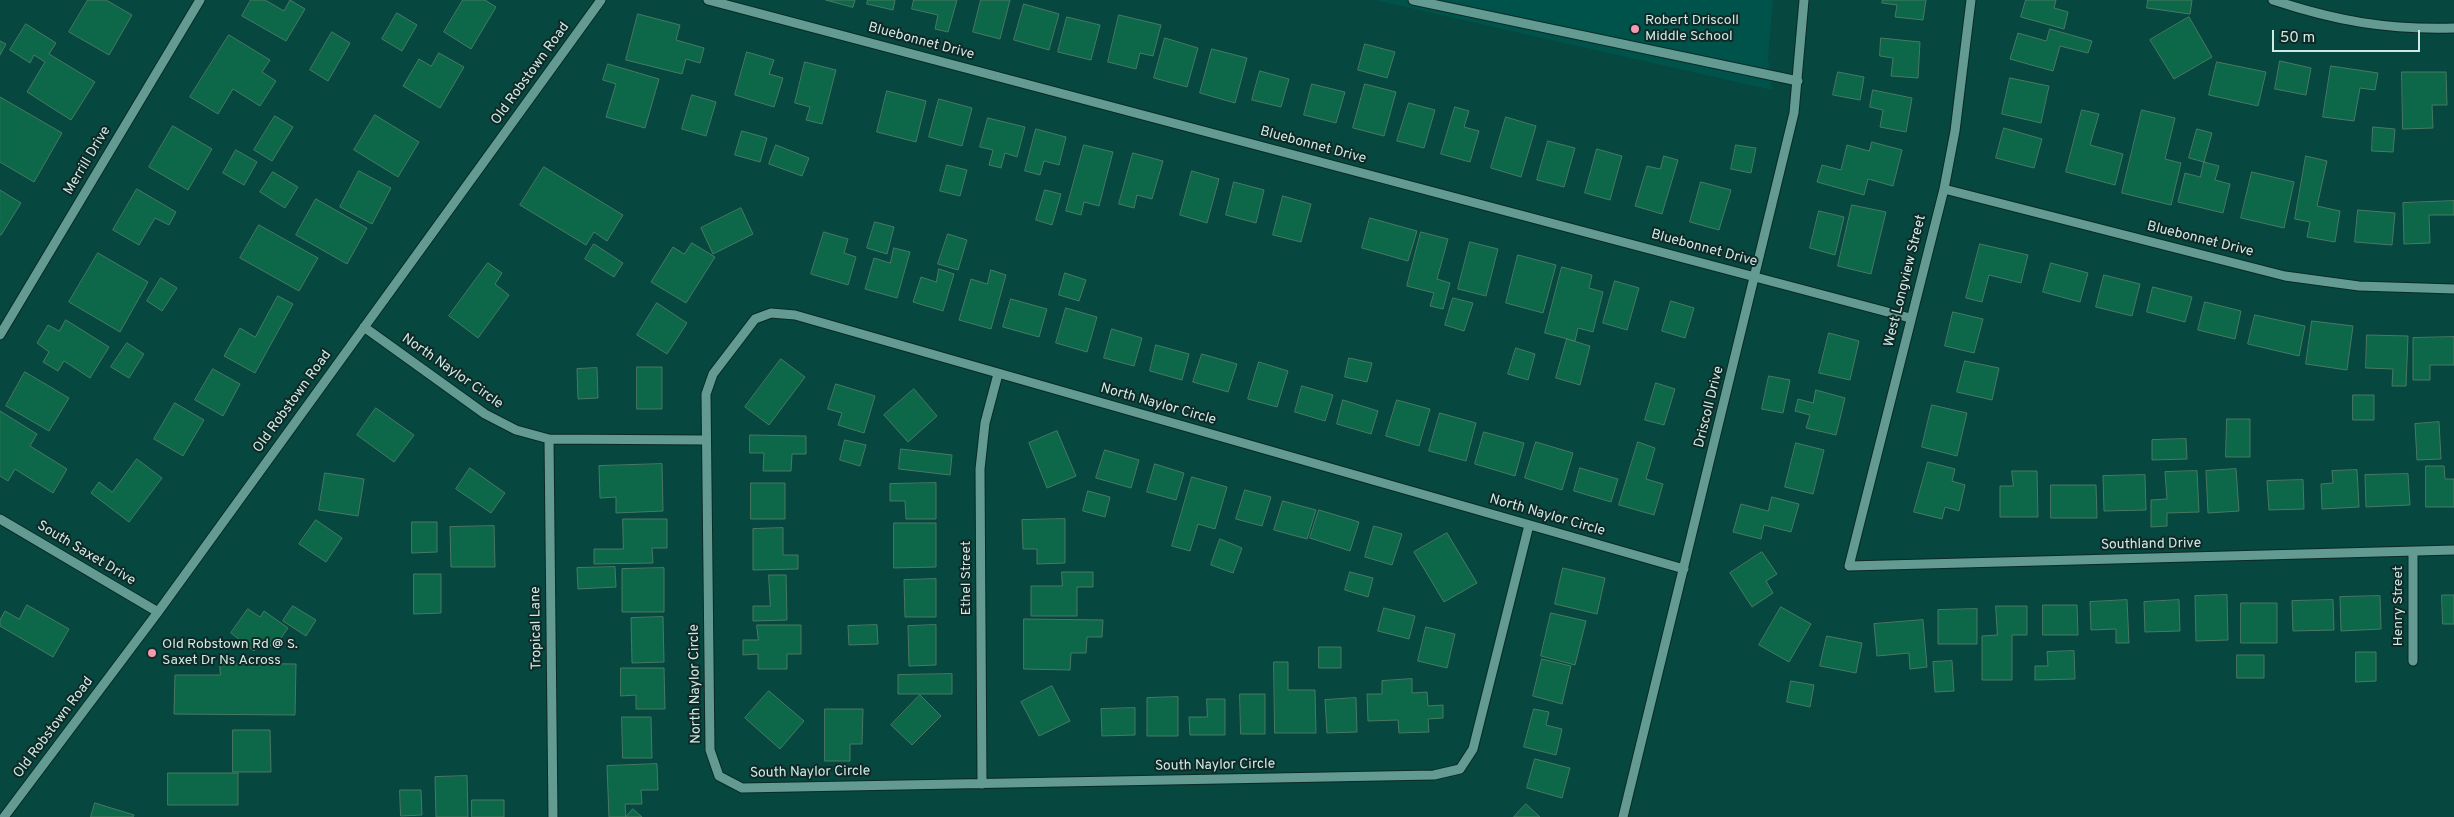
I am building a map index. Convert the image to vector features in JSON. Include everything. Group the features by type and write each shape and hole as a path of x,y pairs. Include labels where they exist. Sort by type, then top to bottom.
{"street":[{"name":"Merrill Drive","path":"0,335 200,0"},
{"name":"Old Robstown Road","path":"4,817 158,612 601,0"},
{"name":"Bluebonnet Drive","path":"708,0 1910,318"},
{"path":"1413,0 1798,81"},
{"name":"Driscoll Drive","path":"1623,817 1756,277 1794,113 1804,0"},
{"name":"West Longview Street","path":"1850,566 1910,318 1944,189 1955,132 1971,0"},
{"path":"2273,0 2309,12 2367,25 2421,29 2454,28"},
{"name":"Bluebonnet Drive","path":"1944,189 2285,276 2359,286 2454,289"},
{"name":"North Naylor Circle","path":"719,776 710,750 706,394 713,374 756,319 771,313 795,315 1684,569"},
{"name":"North Naylor Circle","path":"364,327 485,414 516,430 548,440 706,440"},
{"name":"Ethel Street","path":"982,784 980,469 985,423 998,374"},
{"name":"Tropical Lane","path":"548,440 552,817"},
{"name":"South Saxet Drive","path":"0,519 158,612"},
{"name":"South Naylor Circle","path":"719,776 742,788 1434,775 1460,769 1473,749 1529,525"},
{"name":"Southland Drive","path":"1850,566 2454,550"},
{"name":"Henry Street","path":"2413,552 2413,661"}],"shaded area":[{"name":"Robert Driscoll Middle School","path":"1375,0 1773,0 1768,57 1772,90"}],"building":[{"path":"88,0 106,0 132,15 109,55 69,32"},
{"path":"251,0 265,0 284,11 290,0 305,9 286,41 242,16"},
{"path":"463,0 485,0 496,7 471,49 444,32"},
{"path":"826,0 855,0 853,7"},
{"path":"868,0 895,0 893,10 867,4"},
{"path":"914,0 957,0 948,32 935,29 938,15 912,9"},
{"path":"981,0 1010,0 1000,39 973,32"},
{"path":"1883,0 1926,0 1923,20 1895,17 1897,5 1882,3"},
{"path":"2026,0 2056,0 2054,8 2068,12 2064,29 2021,17"},
{"path":"2148,0 2192,0 2190,14 2147,8"},
{"path":"1024,4 1059,14 1049,50 1014,40"},
{"path":"397,13 417,25 402,51 382,39"},
{"path":"638,14 680,25 676,40 704,48 700,63 686,59 682,74 626,60"},
{"path":"1119,15 1161,25 1153,56 1140,53 1136,69 1108,62"},
{"path":"1067,17 1100,25 1091,60 1058,52"},
{"path":"2189,17 2212,57 2174,79 2150,40"},
{"path":"26,24 56,43 49,54 95,82 71,120 27,92 45,62 34,55 30,63 10,50"},
{"path":"2050,29 2092,41 2088,53 2060,46 2053,71 2010,59 2018,33 2046,41"},
{"path":"332,32 350,43 328,81 310,70"},
{"path":"229,35 270,60 262,72 276,81 260,106 233,89 218,114 190,97"},
{"path":"1165,38 1198,48 1187,87 1154,78"},
{"path":"1881,38 1920,42 1918,78 1891,76 1893,58 1880,56"},
{"path":"0,41 6,44 0,55"},
{"path":"1365,44 1395,52 1387,78 1358,70"},
{"path":"1212,49 1247,58 1235,103 1200,93"},
{"path":"747,52 774,60 769,74 783,78 774,107 735,95"},
{"path":"439,53 464,67 440,108 403,86 419,59 431,66"},
{"path":"2280,61 2311,68 2306,95 2275,89"},
{"path":"805,62 836,70 822,124 806,120 810,107 795,103"},
{"path":"2217,62 2266,72 2258,106 2209,95"},
{"path":"608,64 659,79 645,128 606,117 616,84 603,80"},
{"path":"2331,66 2378,73 2375,90 2360,88 2354,121 2323,117"},
{"path":"1260,71 1289,79 1281,107 1252,100"},
{"path":"1838,72 1864,77 1860,100 1833,95"},
{"path":"2402,72 2446,72 2447,105 2432,105 2433,128 2403,129"},
{"path":"2010,78 2049,86 2041,123 2002,114"},
{"path":"1312,84 1345,92 1336,123 1304,115"},
{"path":"1365,84 1396,92 1384,136 1353,128"},
{"path":"1873,90 1912,98 1906,132 1880,127 1883,110 1870,107"},
{"path":"887,91 926,101 916,142 877,132"},
{"path":"692,95 716,102 706,136 682,129"},
{"path":"0,97 62,133 34,182 0,162"},
{"path":"939,99 972,108 962,146 929,137"},
{"path":"1409,103 1435,110 1424,148 1397,141"},
{"path":"1455,107 1469,111 1464,127 1479,131 1470,162 1441,154"},
{"path":"2082,110 2099,114 2090,145 2123,154 2115,185 2066,172"},
{"path":"2142,110 2175,118 2165,159 2181,163 2171,205 2122,193"},
{"path":"375,115 419,142 398,177 354,150"},
{"path":"275,116 293,127 272,161 254,150"},
{"path":"1506,117 1536,126 1521,177 1491,168"},
{"path":"988,118 1025,127 1017,157 1005,153 1001,168 989,165 993,150 980,147"},
{"path":"173,126 212,149 188,190 149,167"},
{"path":"2373,127 2395,129 2393,152 2372,151"},
{"path":"2004,128 2042,139 2034,168 1996,158"},
{"path":"1036,129 1066,137 1059,165 1044,161 1040,175 1025,171"},
{"path":"2197,129 2212,133 2204,162 2189,158"},
{"path":"742,131 767,138 760,162 735,155"},
{"path":"1548,141 1575,148 1564,187 1537,180"},
{"path":"1872,142 1902,150 1893,186 1868,179 1864,195 1817,182 1822,165 1841,170 1847,145 1869,151"},
{"path":"776,145 809,158 802,176 769,164"},
{"path":"1084,145 1113,152 1099,206 1084,202 1081,215 1066,211"},
{"path":"1736,145 1756,148 1751,173 1731,169"},
{"path":"1597,149 1622,156 1610,200 1585,193"},
{"path":"236,150 257,162 244,185 223,173"},
{"path":"1133,153 1163,161 1152,199 1137,195 1134,208 1119,204"},
{"path":"1664,156 1678,160 1662,214 1635,206 1647,166 1660,169"},
{"path":"2306,156 2327,161 2317,206 2340,211 2335,242 2307,237 2310,222 2295,219"},
{"path":"2204,162 2219,166 2215,180 2230,184 2223,213 2178,202 2185,173 2200,177"},
{"path":"947,165 967,170 960,196 940,191"},
{"path":"544,167 623,215 607,241 594,232 586,245 520,205"},
{"path":"359,171 391,188 372,224 340,207"},
{"path":"1192,171 1219,179 1207,223 1180,215"},
{"path":"273,172 298,187 285,208 260,192"},
{"path":"2252,172 2294,182 2284,228 2241,218"},
{"path":"1234,182 1264,190 1256,223 1226,215"},
{"path":"1701,182 1731,190 1719,230 1690,222"},
{"path":"137,189 176,212 169,225 155,218 139,245 113,230"},
{"path":"0,190 21,203 1,235 0,235"},
{"path":"1045,190 1061,194 1052,225 1036,220"},
{"path":"1283,196 1311,204 1301,242 1273,235"},
{"path":"316,199 367,228 347,264 296,235"},
{"path":"2454,201 2454,215 2429,215 2430,243 2404,244 2403,203"},
{"path":"1852,205 1886,212 1871,274 1838,266"},
{"path":"741,208 753,234 713,254 701,228"},
{"path":"2358,210 2395,213 2392,245 2355,242"},
{"path":"1819,211 1844,217 1835,255 1810,248"},
{"path":"1370,218 1417,231 1408,261 1362,248"},
{"path":"875,222 894,227 887,254 867,248"},
{"path":"259,225 318,258 299,291 240,258"},
{"path":"824,232 848,239 844,253 856,257 848,285 811,274"},
{"path":"1421,232 1448,239 1437,279 1450,283 1443,309 1430,306 1434,293 1407,286"},
{"path":"948,234 967,240 958,270 938,264"},
{"path":"1470,242 1498,249 1486,296 1458,289"},
{"path":"692,243 715,257 686,303 651,282 673,247 684,254"},
{"path":"594,244 623,263 614,277 585,259"},
{"path":"1980,244 2028,255 2021,283 1989,275 1982,302 1966,298"},
{"path":"894,248 910,252 897,298 865,289 874,258 890,263"},
{"path":"98,253 148,282 120,332 69,302"},
{"path":"1518,255 1556,265 1543,313 1506,303"},
{"path":"488,263 502,273 495,284 509,295 478,338 449,316"},
{"path":"2051,263 2088,273 2080,302 2043,292"},
{"path":"1562,267 1592,275 1589,288 1603,292 1593,332 1578,328 1575,341 1545,333"},
{"path":"939,269 954,274 943,311 913,302 921,277 936,282"},
{"path":"991,270 1006,275 991,329 959,320 971,279 987,284"},
{"path":"1065,273 1086,280 1079,301 1059,295"},
{"path":"2104,275 2140,284 2132,316 2096,307"},
{"path":"161,278 177,288 162,311 147,301"},
{"path":"1615,281 1639,288 1627,330 1603,323"},
{"path":"2153,287 2192,297 2185,322 2147,312"},
{"path":"278,296 293,304 255,373 224,356 240,328 255,337"},
{"path":"1453,298 1473,303 1464,331 1445,325"},
{"path":"1011,299 1047,309 1039,337 1003,327"},
{"path":"1671,301 1694,308 1685,338 1662,331"},
{"path":"2205,302 2241,311 2235,339 2198,330"},
{"path":"657,303 687,323 667,354 637,335"},
{"path":"1066,308 1097,317 1087,352 1056,343"},
{"path":"1953,312 1983,319 1974,353 1945,346"},
{"path":"2255,315 2305,326 2299,356 2248,344"},
{"path":"66,320 109,347 90,378 64,361 58,371 43,362 49,352 37,343 48,325 59,331"},
{"path":"2312,321 2353,326 2347,370 2306,364"},
{"path":"1112,329 1142,338 1134,366 1104,358"},
{"path":"1829,333 1859,341 1850,380 1819,373"},
{"path":"2367,335 2408,336 2406,386 2392,386 2393,369 2366,368"},
{"path":"2454,337 2454,365 2430,365 2430,380 2413,380 2413,338"},
{"path":"1567,339 1590,346 1580,385 1556,378"},
{"path":"127,343 144,354 129,378 111,367"},
{"path":"1156,345 1189,354 1182,380 1150,371"},
{"path":"1516,348 1535,354 1528,380 1508,374"},
{"path":"1202,354 1237,364 1228,392 1193,382"},
{"path":"1349,358 1372,363 1367,382 1345,377"},
{"path":"781,359 805,377 769,425 745,407"},
{"path":"1965,361 1999,368 1992,400 1957,392"},
{"path":"1259,362 1288,371 1277,407 1248,399"},
{"path":"637,367 662,367 662,409 637,409"},
{"path":"597,368 598,398 578,399 577,369"},
{"path":"213,369 240,384 223,416 195,400"},
{"path":"25,372 69,398 49,431 6,406"},
{"path":"1769,376 1790,380 1783,413 1762,409"},
{"path":"1656,383 1675,389 1664,425 1645,420"},
{"path":"836,384 875,396 864,433 838,425 842,413 828,409"},
{"path":"1302,386 1333,395 1325,421 1295,412"},
{"path":"914,389 937,416 908,442 884,415"},
{"path":"1816,390 1845,398 1836,435 1806,428 1810,415 1795,411 1798,399 1813,403"},
{"path":"2353,395 2374,395 2374,420 2353,420"},
{"path":"1343,400 1378,411 1371,434 1337,424"},
{"path":"1397,400 1430,409 1419,446 1386,436"},
{"path":"175,403 204,420 183,456 154,439"},
{"path":"1932,405 1967,413 1957,456 1922,447"},
{"path":"376,408 414,435 394,462 357,435"},
{"path":"0,411 37,434 30,446 67,469 53,493 15,469 8,481 0,476"},
{"path":"1440,413 1476,423 1466,461 1429,451"},
{"path":"2227,419 2250,419 2250,457 2226,457"},
{"path":"2439,422 2441,459 2417,460 2415,424"},
{"path":"1057,431 1076,476 1047,488 1029,443"},
{"path":"1484,432 1524,443 1515,476 1475,464"},
{"path":"750,435 806,436 806,454 792,454 791,471 763,471 764,453 750,453"},
{"path":"2186,439 2187,459 2152,460 2152,440"},
{"path":"845,440 866,445 860,466 840,460"},
{"path":"1536,442 1573,453 1562,490 1525,478"},
{"path":"1638,442 1655,448 1646,479 1663,484 1654,515 1619,505"},
{"path":"1796,443 1824,450 1813,494 1785,487"},
{"path":"901,449 952,455 950,475 899,469"},
{"path":"1105,450 1139,460 1131,488 1096,478"},
{"path":"137,459 162,478 129,522 91,493 99,482 112,492"},
{"path":"1928,462 1955,469 1952,481 1965,485 1959,511 1945,507 1942,519 1914,512"},
{"path":"662,464 663,511 616,513 616,497 600,498 599,466"},
{"path":"1155,464 1184,473 1176,500 1147,492"},
{"path":"2426,466 2444,466 2445,479 2454,479 2454,507 2426,507"},
{"path":"470,468 505,493 491,513 456,489"},
{"path":"1580,468 1618,479 1611,502 1574,491"},
{"path":"2236,469 2239,511 2208,513 2206,471"},
{"path":"2357,470 2359,507 2322,509 2321,484 2333,483 2332,471"},
{"path":"2012,471 2037,471 2038,517 2000,517 2000,486 2013,486"},
{"path":"2197,471 2199,512 2167,513 2167,526 2151,527 2151,500 2167,499 2165,472"},
{"path":"325,473 364,479 358,516 319,510"},
{"path":"2408,474 2410,505 2366,507 2365,475"},
{"path":"2145,475 2146,510 2104,511 2103,476"},
{"path":"1192,477 1227,487 1215,529 1198,524 1190,551 1172,546"},
{"path":"2303,480 2304,509 2269,510 2267,481"},
{"path":"751,483 785,483 785,519 751,519"},
{"path":"936,483 936,519 906,519 905,501 890,501 890,484"},
{"path":"2051,485 2096,485 2097,518 2051,518"},
{"path":"1245,490 1271,497 1262,526 1236,519"},
{"path":"1088,491 1110,497 1105,517 1083,511"},
{"path":"1772,497 1799,504 1791,532 1764,525 1761,539 1733,532 1741,504 1768,511"},
{"path":"1283,501 1316,510 1307,539 1274,530"},
{"path":"1319,510 1359,522 1350,551 1310,538"},
{"path":"623,519 667,519 667,548 652,548 653,563 594,564 594,549 623,549"},
{"path":"1065,519 1065,563 1037,564 1037,549 1023,549 1022,520"},
{"path":"316,520 342,538 326,562 299,544"},
{"path":"412,522 437,522 437,552 412,553"},
{"path":"894,523 936,523 936,567 894,568"},
{"path":"494,526 495,567 451,567 450,527"},
{"path":"1374,526 1402,534 1392,565 1365,557"},
{"path":"783,528 783,555 798,555 798,569 753,570 753,529"},
{"path":"1447,533 1477,583 1444,602 1414,552"},
{"path":"1220,539 1242,548 1233,573 1211,565"},
{"path":"1762,552 1777,574 1766,581 1773,593 1752,607 1730,573"},
{"path":"615,567 616,587 578,589 577,568"},
{"path":"664,568 664,612 622,612 622,569"},
{"path":"1563,568 1605,578 1597,614 1555,604"},
{"path":"1062,572 1093,572 1093,587 1077,587 1077,616 1031,616 1031,586 1062,586"},
{"path":"1350,572 1373,578 1368,597 1345,590"},
{"path":"414,574 441,574 441,613 414,614"},
{"path":"769,575 786,575 787,620 753,621 753,606 770,606"},
{"path":"936,579 936,617 905,617 904,580"},
{"path":"2227,595 2228,640 2196,641 2195,596"},
{"path":"2442,595 2454,595 2454,624 2443,624"},
{"path":"2380,596 2381,629 2341,631 2340,597"},
{"path":"2127,600 2129,643 2116,643 2116,629 2091,630 2090,602"},
{"path":"2179,600 2180,631 2145,632 2144,602"},
{"path":"2333,600 2334,630 2293,631 2292,601"},
{"path":"2241,603 2277,603 2277,643 2241,643"},
{"path":"27,605 69,629 53,657 0,626 0,620 5,611 19,619"},
{"path":"2043,605 2077,605 2078,635 2043,635"},
{"path":"293,606 316,620 306,636 283,621"},
{"path":"1996,606 2027,606 2027,635 2012,635 2012,680 1982,680 1982,636 1997,635"},
{"path":"1781,607 1811,624 1789,662 1759,645"},
{"path":"1384,608 1415,616 1409,639 1378,631"},
{"path":"248,609 260,617 264,611 288,628 274,648 262,640 254,651 231,633"},
{"path":"1977,609 1977,644 1938,644 1938,610"},
{"path":"1551,613 1586,621 1575,665 1541,656"},
{"path":"663,617 664,662 632,663 631,618"},
{"path":"1024,619 1103,620 1102,637 1087,637 1086,653 1071,653 1070,670 1024,669"},
{"path":"1923,620 1927,667 1910,669 1909,653 1877,656 1874,624"},
{"path":"757,625 801,625 801,654 787,654 787,669 758,669 758,654 743,655 743,640 758,640"},
{"path":"877,625 878,644 849,645 848,626"},
{"path":"936,625 936,665 909,666 908,626"},
{"path":"1426,627 1455,634 1447,668 1418,661"},
{"path":"1827,636 1862,643 1856,673 1820,666"},
{"path":"1319,647 1341,647 1341,668 1319,668"},
{"path":"2074,651 2075,679 2035,680 2035,666 2048,666 2047,652"},
{"path":"2356,652 2376,652 2376,681 2356,682"},
{"path":"2237,655 2264,655 2264,678 2237,678"},
{"path":"1542,659 1571,666 1562,704 1533,696"},
{"path":"1952,661 1954,691 1935,692 1933,662"},
{"path":"1274,662 1288,662 1288,690 1315,690 1316,733 1275,733"},
{"path":"220,663 296,664 295,715 174,714 175,675 220,675"},
{"path":"621,668 664,668 665,709 636,709 636,695 621,696"},
{"path":"952,674 952,694 898,694 898,675"},
{"path":"1412,679 1412,693 1427,692 1428,706 1443,705 1443,718 1428,719 1429,732 1399,733 1398,720 1368,721 1367,694 1382,694 1382,681"},
{"path":"1791,681 1814,685 1810,707 1787,702"},
{"path":"1052,686 1070,721 1039,736 1021,702"},
{"path":"769,691 804,721 780,749 745,718"},
{"path":"1240,694 1265,694 1265,734 1241,734"},
{"path":"920,695 941,716 912,745 891,725"},
{"path":"1178,697 1178,736 1147,736 1147,698"},
{"path":"1356,698 1357,732 1327,733 1325,700"},
{"path":"1207,699 1225,699 1225,735 1190,735 1189,717 1207,717"},
{"path":"1135,708 1135,735 1102,736 1101,709"},
{"path":"825,709 863,709 862,744 850,744 850,761 825,761"},
{"path":"1534,709 1549,712 1546,725 1562,729 1556,755 1524,747"},
{"path":"622,717 651,717 652,758 623,758"},
{"path":"233,730 270,730 271,772 233,772"},
{"path":"1535,759 1570,768 1562,798 1527,788"},
{"path":"657,764 658,790 641,790 642,804 625,804 626,817 609,817 607,766"},
{"path":"168,773 238,773 238,805 168,805"},
{"path":"467,776 468,817 436,817 435,777"},
{"path":"400,790 421,790 422,815 401,816"},
{"path":"472,800 504,800 504,817 472,817"},
{"path":"95,803 134,815 133,817 91,817"},
{"path":"1526,804 1540,817 1514,817"},
{"path":"633,809 642,817 626,817"}],"place":[{"name":"Robert Driscoll Middle School","path":"1635,29"},
{"name":"Old Robstown Rd @ S. Saxet Dr Ns Across","path":"152,653"}]}
